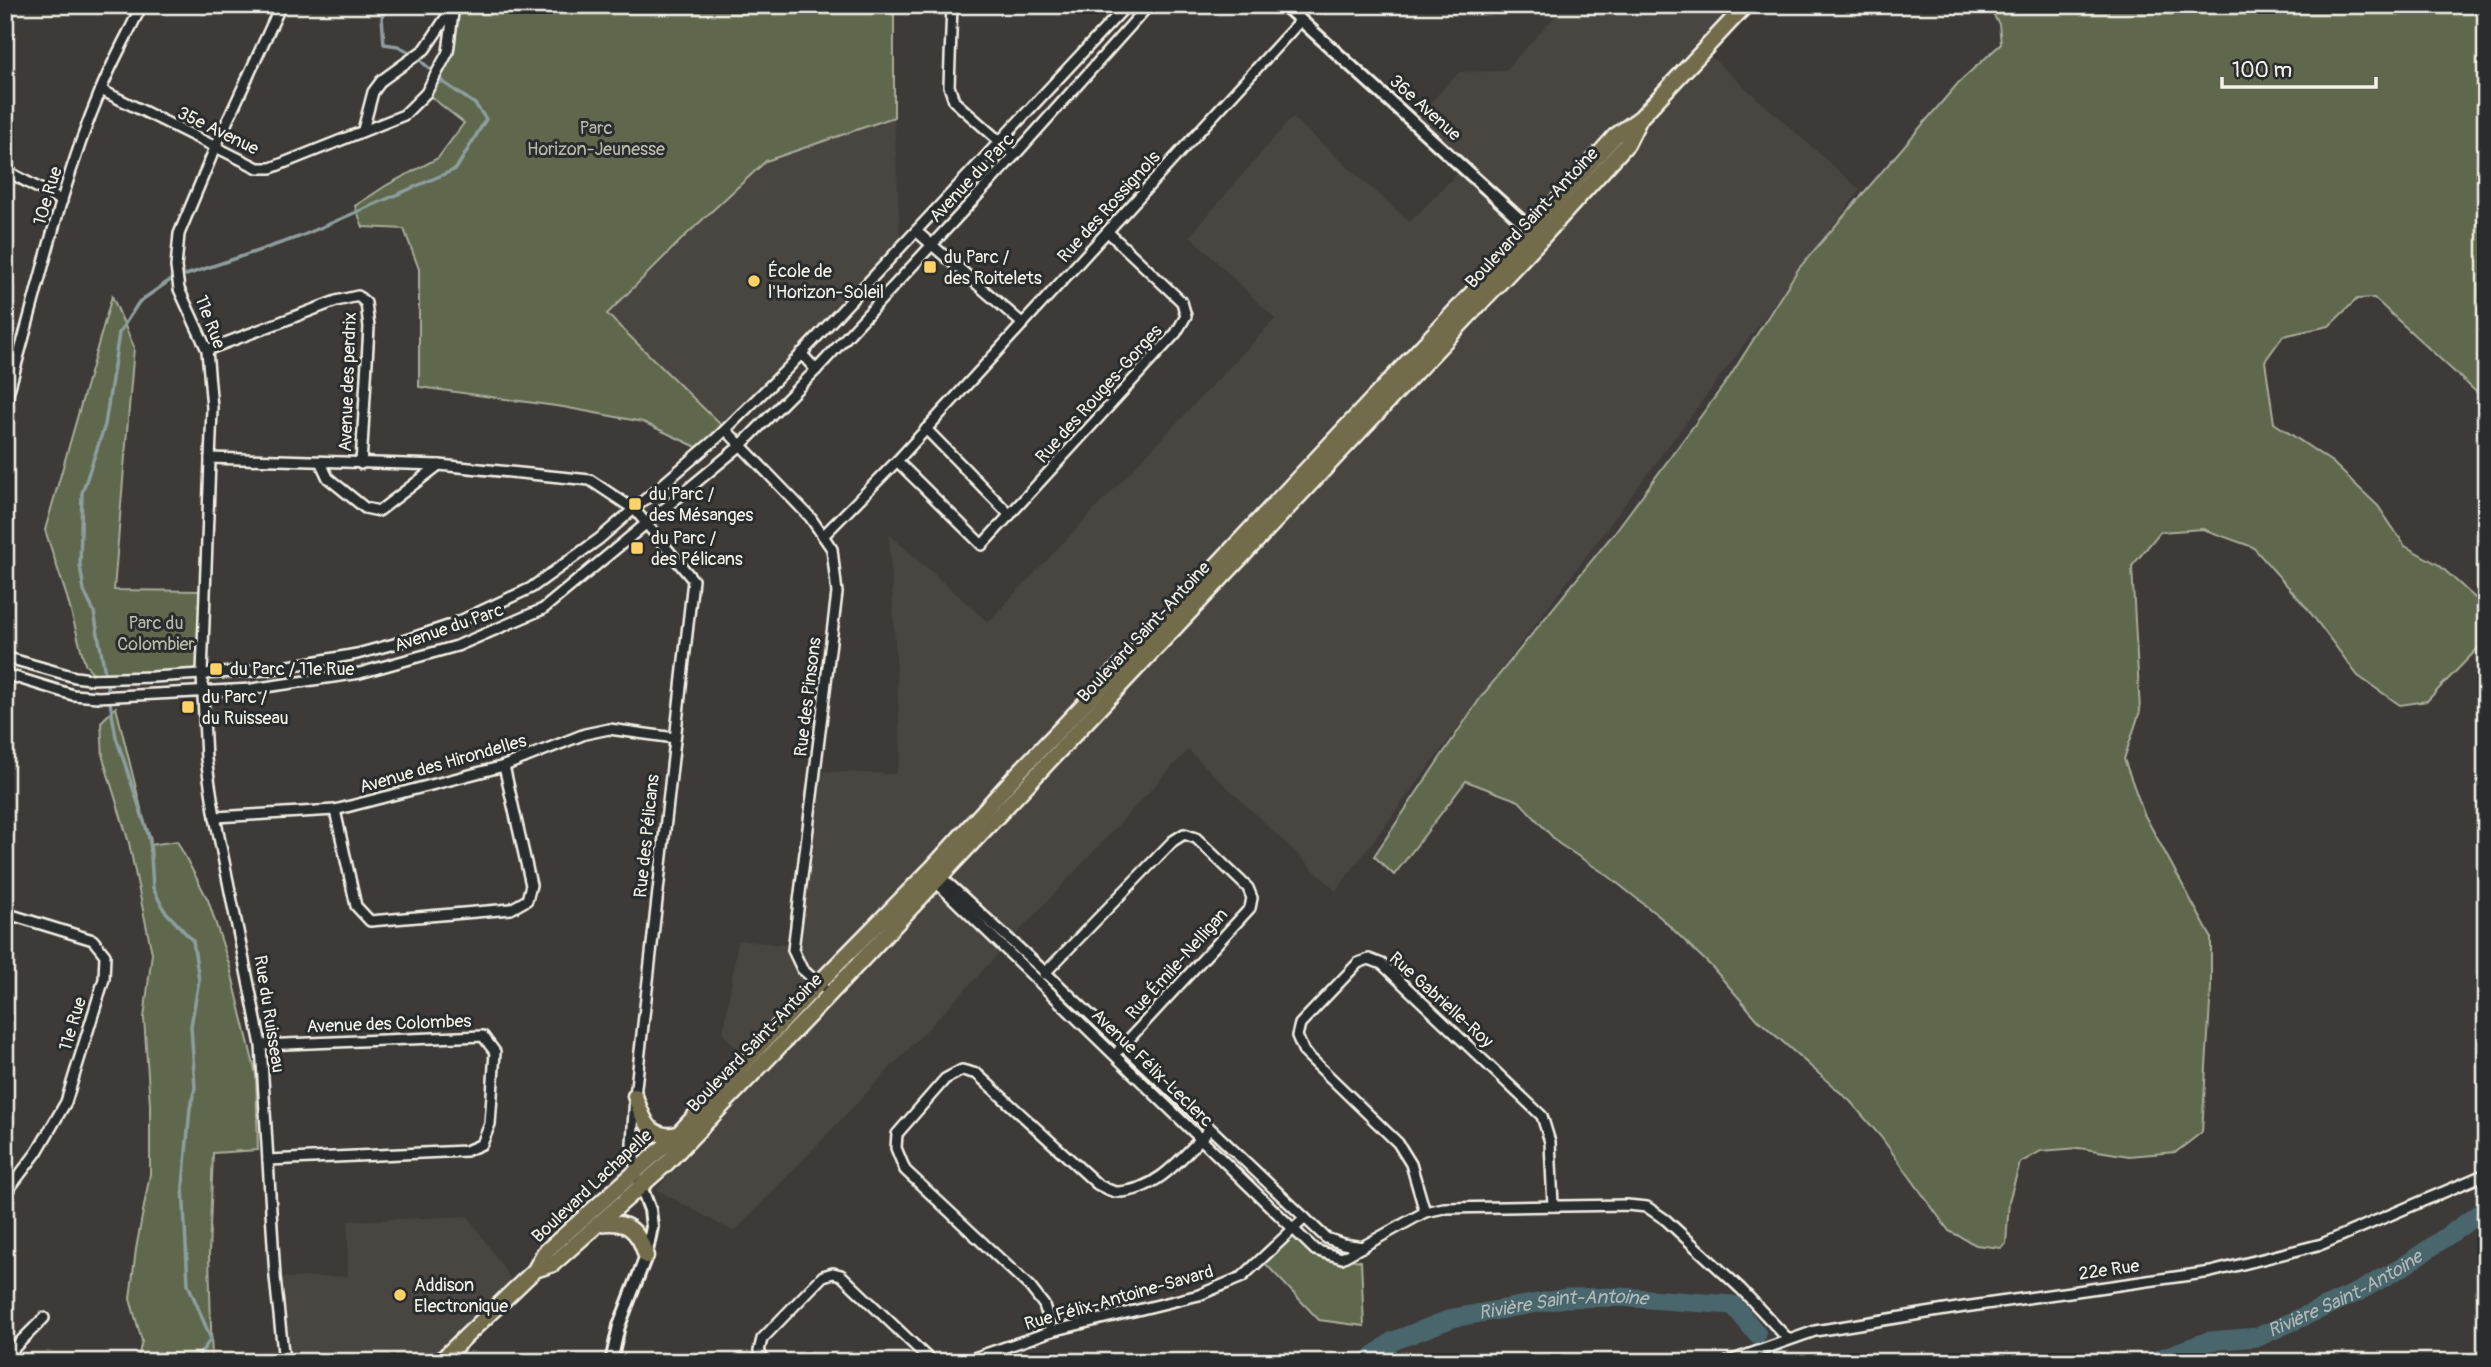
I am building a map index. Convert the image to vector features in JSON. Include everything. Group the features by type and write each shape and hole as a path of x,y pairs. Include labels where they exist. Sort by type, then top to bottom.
{"main road":[{"name":"Boulevard Saint-Antoine","path":"667,1163 830,994 934,875 1536,234 1626,144 1640,118 1746,5"},
{"name":"Boulevard Saint-Antoine","path":"678,1134 818,984 934,875"},
{"path":"635,1096 645,1121 655,1132 666,1137 678,1134"},
{"name":"Boulevard Lachapelle","path":"535,1270 553,1264 598,1224 678,1134"},
{"name":"Boulevard Lachapelle","path":"439,1362 535,1270 544,1253 639,1179 667,1163"},
{"path":"598,1224 616,1222 631,1228 641,1239 646,1256"}],"street":[{"path":"5,12 9,5"},
{"name":"10e Rue","path":"5,404 62,201 101,90 142,5"},
{"name":"11e Rue","path":"202,674 212,408 207,350 179,289 176,267 178,234 281,5"},
{"name":"35e Avenue","path":"101,90 258,168 271,168 404,116 426,93 449,52 454,5"},
{"name":"35e Avenue","path":"363,130 373,92 382,80 425,49 454,5"},
{"path":"952,5 949,86 954,101 1015,155"},
{"name":"Avenue du Parc","path":"5,657 90,679 267,670 357,654 452,625 531,588 635,510 726,430 801,354 1127,5"},
{"name":"Avenue du Parc","path":"5,674 73,695 98,697 203,693 308,682 386,666 457,646 544,609 740,446 816,370 1015,155 1149,5"},
{"name":"36e Avenue","path":"1284,5 1536,234"},
{"name":"Rue des Rossignols","path":"823,536 926,429 1301,20"},
{"path":"5,170 62,201"},
{"path":"916,232 1023,324"},
{"name":"Rue des Rouges-Gorges","path":"897,460 982,545 1010,515 1176,333 1186,316 1182,302 1108,232"},
{"name":"Avenue des perdrix","path":"207,350 336,301 358,296 366,303 369,327 361,464"},
{"path":"801,354 816,370"},
{"path":"926,429 1010,515"},
{"name":"Rue des Pinsons","path":"726,430 810,517 831,549 837,593 793,950 802,969 830,994"},
{"name":"Rue des Pélicans","path":"210,458 439,465 590,480 635,510 694,580 635,1096 632,1143 639,1179"},
{"path":"321,463 328,478 365,508 379,511 439,465"},
{"name":"Rue du Ruisseau","path":"202,674 206,759 215,817 261,1045 284,1362"},
{"name":"Avenue des Hirondelles","path":"215,817 335,810 504,766 585,734 609,729 675,737"},
{"path":"335,810 356,906 370,921 511,909 527,900 531,885 504,766"},
{"name":"Rue Émile-Nelligan","path":"1038,981 1173,841 1184,834 1196,838 1248,888 1252,898 1250,908 1115,1055"},
{"name":"Avenue Félix-Leclerc","path":"934,875 1045,972 1326,1238 1364,1247"},
{"name":"Avenue Félix-Leclerc","path":"934,875 1038,981 1315,1250 1342,1258 1425,1212 1444,1208 1628,1205 1647,1208 1666,1220 1741,1289 1788,1339"},
{"name":"11e Rue","path":"5,913 93,940 105,955 104,979 66,1102 37,1152 5,1194"},
{"name":"Rue Gabrielle-Roy","path":"1425,1212 1411,1164 1398,1143 1304,1052 1297,1037 1300,1024 1358,963 1369,959 1382,964 1542,1116 1550,1142 1553,1206"},
{"name":"Avenue des Colombes","path":"261,1045 483,1037 495,1052 490,1124 482,1144 466,1152 268,1160"},
{"path":"1052,1331 1044,1305 1030,1287 905,1170 896,1148 897,1134 945,1079 962,1070 977,1074 1097,1184 1115,1192 1142,1187 1164,1175 1210,1129"},
{"name":"22e Rue","path":"1727,1362 1815,1331 2211,1272 2322,1244 2486,1174"},
{"path":"611,1362 619,1326 646,1256 652,1227 650,1210 639,1179"},
{"name":"Rue Félix-Antoine-Savard","path":"962,1362 1052,1331 1199,1295 1242,1277 1305,1218"},
{"path":"765,1362 759,1351 762,1339 823,1276 833,1273 841,1275 932,1362"},
{"path":"5,1357 44,1318"}],"shaded area":[{"path":"1565,5 1738,5 1700,47 1860,190 1336,891 1188,750 963,992 734,1232 657,1190 688,1149 761,1072 723,1035 738,940 795,946 817,771 896,774 901,755 889,534 988,622 1275,319 1190,236 1292,117 1410,222 1464,166 1413,121 1459,72 1505,71"},
{"name":"École de l'Horizon-Soleil","path":"894,117 901,248 726,430 606,314 766,161"},
{"path":"468,1216 519,1291 434,1362 212,1362 213,1352 282,1350 278,1278 348,1276 348,1221"}],"green space":[{"name":"Parc Horizon-Jeunesse","path":"454,5 894,5 894,117 766,161 686,235 607,314 726,430 703,450 643,422 563,407 419,387 419,269 404,229 363,227 355,206 387,185 438,158 464,123 426,93 448,52"},
{"path":"1987,5 2486,5 2486,401 2374,298 2357,299 2329,326 2283,336 2265,361 2274,423 2332,462 2378,506 2405,546 2439,565 2486,608 2486,640 2427,701 2400,705 2358,676 2306,607 2253,547 2203,529 2160,532 2132,566 2140,711 2124,759 2144,814 2211,937 2211,987 2202,1132 2176,1152 2129,1156 2079,1148 2041,1151 2020,1163 2009,1201 2006,1244 2001,1248 1976,1245 1949,1231 1881,1137 1850,1101 1758,1020 1712,967 1660,917 1607,875 1558,843 1519,801 1466,781 1394,875 1374,856 1481,697 1615,532 1729,378 1799,268 1960,81 2001,44 1999,24"},
{"name":"Parc du Colombier","path":"112,296 134,347 114,590 205,591 202,675 110,679 92,672 85,664 45,530"},
{"path":"116,707 150,845 177,841 208,900 230,967 256,1074 258,1150 213,1153 209,1254 212,1362 137,1362 142,1341 130,1299 150,1174 150,1104 144,1018 152,953 129,843 103,758 101,722"},
{"path":"1294,1228 1315,1250 1361,1261 1364,1326 1319,1320 1261,1259"}],"waterway":[{"path":"388,5 382,17 384,44 398,46 413,54"},
{"path":"420,60 432,71"},
{"path":"186,275 299,237 456,169 486,119 475,104 440,80"},
{"path":"105,673 94,612 84,591 80,565 82,493 105,425 119,333 139,302 169,281"},
{"path":"107,684 108,691"},
{"path":"110,702 116,737 150,839 153,888 164,910 193,941 199,980 191,1026 195,1088 190,1108 183,1186 188,1284 211,1339 194,1362"},
{"name":"Rivière Saint-Antoine","path":"2151,1362 2209,1341 2258,1337 2358,1292 2404,1266 2486,1209"},
{"name":"Rivière Saint-Antoine","path":"1366,1362 1393,1341 1453,1318 1566,1298 1620,1297 1733,1305 1757,1334"},
{"name":"Rivière Saint-Antoine","path":"1775,1355 1782,1362"}],"place":[{"name":"du Parc / des Roitelets","path":"930,267"},
{"name":"École de l'Horizon-Soleil","path":"754,281"},
{"name":"du Parc / des Mésanges","path":"635,504"},
{"name":"du Parc / des Pélicans","path":"637,548"},
{"name":"du Parc / 11e Rue","path":"216,669"},
{"name":"du Parc / du Ruisseau","path":"188,707"},
{"name":"Addison Electronique","path":"400,1295"}]}
